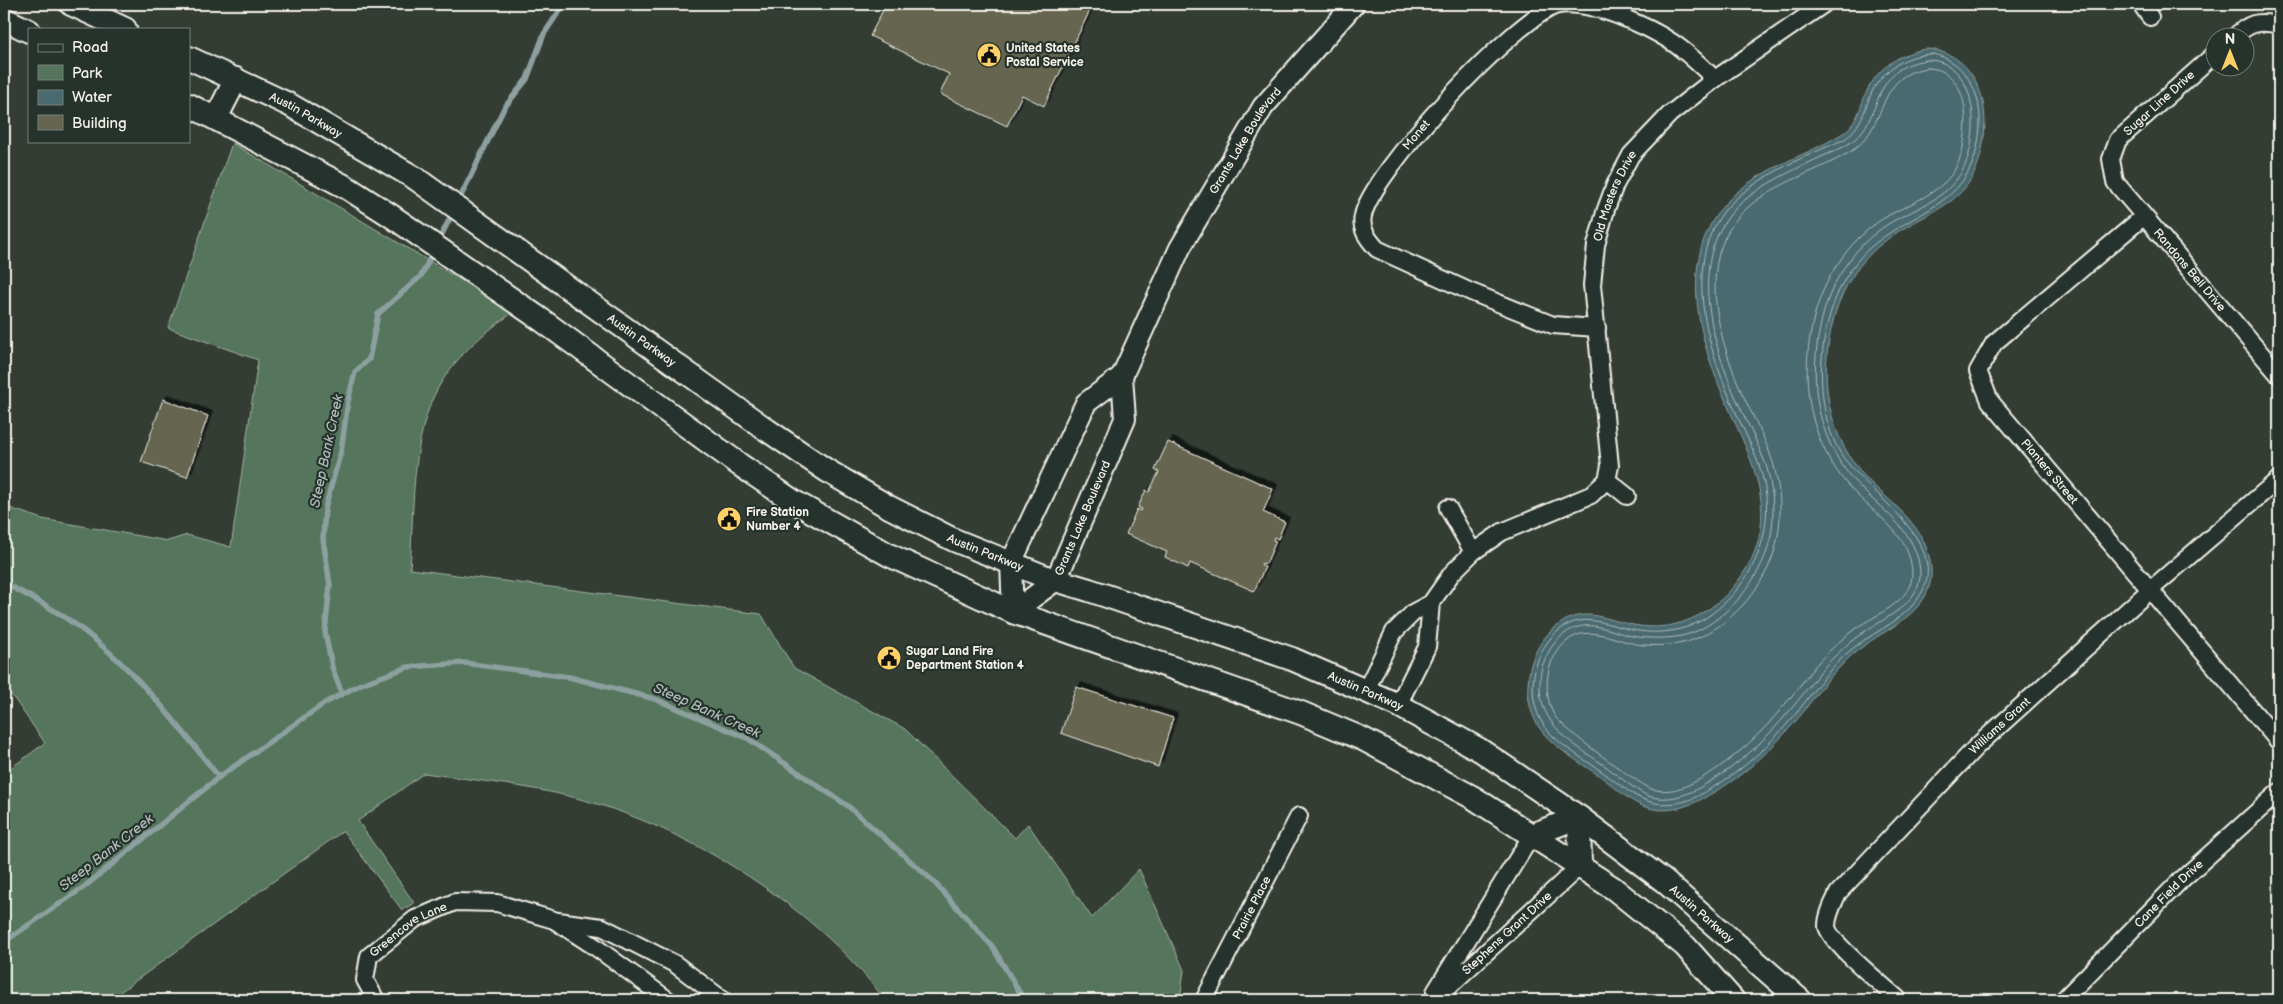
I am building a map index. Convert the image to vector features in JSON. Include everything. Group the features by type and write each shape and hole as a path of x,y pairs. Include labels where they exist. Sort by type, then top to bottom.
{"main road":[{"path":"71,4 123,28"},
{"path":"4,19 28,31"},
{"name":"Austin Parkway","path":"190,58 307,114 415,178 767,430 826,470 887,506 929,528 1011,563 1056,580 1292,659 1398,705 1480,750 1578,817 1664,881 1800,1000"},
{"path":"216,118 236,79"},
{"path":"190,105 346,187 390,215 793,501 889,555 1012,612 1214,681 1301,713 1354,736 1434,776 1532,834 1613,888 1685,946 1733,1000"},
{"path":"1532,834 1578,817 1580,866"}],"street":[{"name":"Grants Lake Boulevard","path":"1012,612 1011,563 1086,403 1122,376 1180,248 1263,107 1354,4"},
{"name":"Monet","path":"1596,328 1553,325 1471,292 1377,249 1367,238 1362,224 1363,214 1370,196 1413,136 1458,89 1528,22 1542,12 1559,5 1582,4 1611,12 1651,29 1683,50 1715,79"},
{"name":"Old Masters Drive","path":"1607,480 1610,466 1592,285 1596,246 1615,185 1631,155 1647,136 1670,114 1715,79 1824,4"},
{"path":"2243,28 2246,25 2265,21 2279,25"},
{"name":"Sugar Line Drive","path":"2111,159 2118,140 2206,62"},
{"name":"Randons Bell Drive","path":"2111,159 2115,182 2279,375"},
{"name":"Planters Street","path":"2143,217 1994,343 1978,371 1990,401 2279,742"},
{"name":"Grants Lake Boulevard","path":"1012,612 1056,580 1126,419 1122,376"},
{"name":"Williams Grant","path":"1899,1000 1835,941 1827,928 1829,912 1838,893 1977,746 2150,590 2279,479"},
{"path":"1366,690 1394,632 1414,612 1431,603 1452,572 1473,552 1502,532 1591,495 1607,480 1627,496"},
{"path":"1448,508 1473,552"},
{"path":"1398,705 1427,647 1431,603"},
{"name":"Cane Field Drive","path":"2063,1000 2179,882 2279,792"},
{"name":"Prairie Place","path":"1204,1000 1299,816"},
{"name":"Stephens Grant Drive","path":"1429,1000 1532,834"},
{"name":"Stephens Grant Drive","path":"1434,1000 1580,866"},
{"name":"Greencove Lane","path":"376,1000 365,980 368,956 415,919 455,902 497,904 554,920 602,927 675,964 723,1000"},
{"name":"Greencove Lane","path":"554,920 594,946 668,1000"}],"green space":[{"path":"232,143 514,312 482,336 454,364 439,386 430,406 423,428 415,476 410,569 761,614 794,668 905,729 1015,838 1028,824 1092,918 1139,869 1184,970 1180,1000 885,1000 854,964 819,930 780,898 737,869 693,844 647,822 601,805 555,793 506,784 424,773 358,821 414,903 402,910 343,831 109,1000 4,1000 4,773 45,743 13,697 4,688 4,506 42,519 168,541 187,535 231,547 258,360 168,328"}],"water":[{"path":"1926,49 1942,52 1956,59 1963,64 1977,84 1982,97 1985,116 1984,137 1979,161 1971,179 1961,192 1949,202 1885,241 1867,257 1852,276 1836,309 1826,364 1830,407 1835,427 1844,446 1855,465 1909,519 1923,540 1931,567 1930,582 1926,594 1910,614 1846,660 1780,739 1759,760 1736,778 1689,805 1665,810 1643,806 1619,792 1604,779 1564,752 1543,733 1535,720 1530,706 1528,692 1532,662 1546,636 1557,626 1575,616 1592,615 1629,624 1656,627 1669,626 1694,618 1727,594 1751,561 1759,538 1762,520 1761,503 1754,469 1716,378 1700,323 1697,294 1698,267 1704,240 1716,215 1736,193 1773,168 1846,131 1854,121 1867,91 1878,74 1900,57"}],"building":[{"name":"United States Postal Service","path":"886,4 904,4 915,9 918,4 1093,4 1044,106 1022,95 1007,126 940,94 949,74 870,36"},
{"path":"163,399 208,416 187,477 141,462"},
{"path":"1168,442 1273,489 1263,512 1285,522 1278,539 1274,537 1273,540 1276,541 1266,564 1262,563 1261,565 1265,567 1254,591 1190,563 1188,568 1165,557 1167,552 1126,534 1137,509 1141,511 1142,509 1138,507 1146,490 1149,492 1159,472 1155,470"},
{"path":"1076,687 1173,718 1158,767 1061,733"}],"waterway":[{"name":"Steep Bank Creek","path":"457,204 504,108 527,79 544,34 564,4"},
{"name":"Steep Bank Creek","path":"438,242 453,212"},
{"name":"Steep Bank Creek","path":"342,694 332,667 325,632 330,585 323,539 325,508 341,451 348,401 355,372 369,359 378,314 421,276 434,250"},
{"name":"Steep Bank Creek","path":"4,583 62,615 112,654 161,705 219,777"},
{"name":"Steep Bank Creek","path":"4,942 84,887 219,777 325,703 361,684 408,667 464,663 569,677 655,699 747,738 848,806 932,880 992,946 1024,1000"}],"place":[{"name":"United States Postal Service","path":"989,55"},
{"name":"Fire Station Number 4","path":"729,519"},
{"name":"Sugar Land Fire Department Station 4","path":"889,658"}]}
